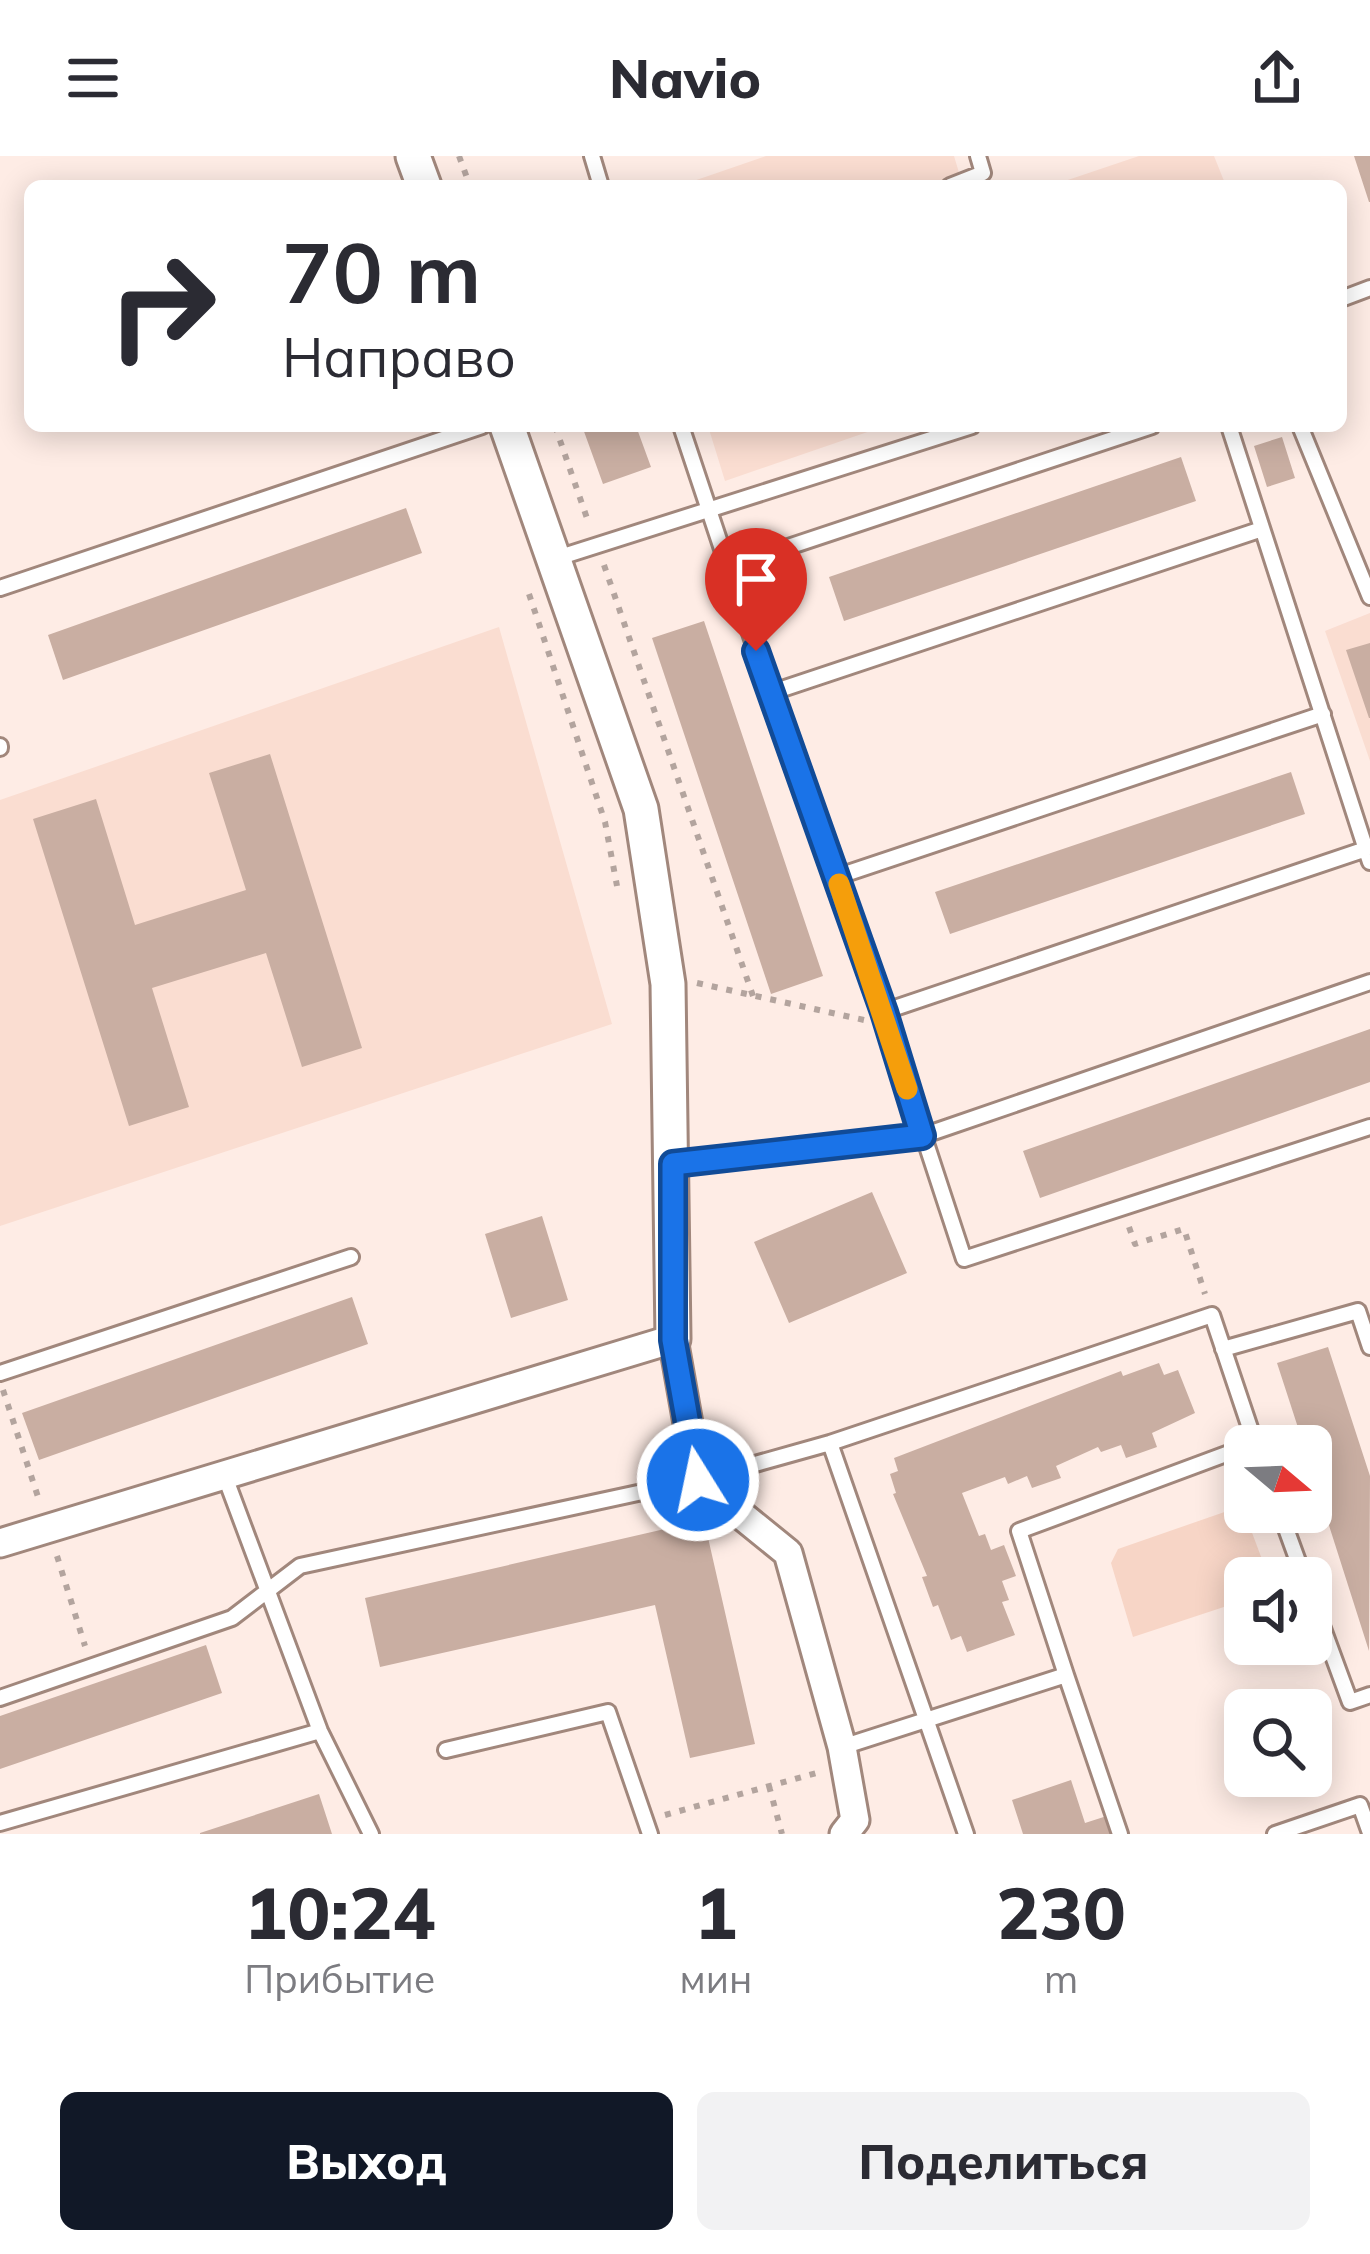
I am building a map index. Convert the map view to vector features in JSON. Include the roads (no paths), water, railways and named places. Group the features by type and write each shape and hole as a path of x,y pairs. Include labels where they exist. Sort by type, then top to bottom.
{"street":[{"path":"509,432 641,808 668,984 673,1340 698,1480 788,1552 844,1756 855,1820 844,1834"},
{"path":"0,1543 673,1340"}],"lane":[{"path":"965,180 983,173 978,156"},
{"path":"0,588 464,432"},
{"path":"683,432 884,1012 964,1259 1370,1127"},
{"path":"554,559 953,432"},
{"path":"728,567 1133,432"},
{"path":"884,1012 1368,855 1231,432"},
{"path":"1302,432 1370,597"},
{"path":"770,693 1262,530"},
{"path":"836,877 1322,714"},
{"path":"673,1164 922,1136 1370,982"},
{"path":"0,1377 352,1257"},
{"path":"1223,1349 1358,1311 1370,1347"},
{"path":"0,1698 232,1618 300,1566 698,1480 830,1443 1212,1315 1245,1425"},
{"path":"830,1443 966,1834"},
{"path":"1120,1834 1019,1531 1224,1456"},
{"path":"224,1474 320,1731 371,1834"},
{"path":"1332,1653 1350,1702 1370,1695"},
{"path":"844,1756 928,1720 1066,1675"},
{"path":"446,1750 608,1712 647,1827"},
{"path":"0,1823 320,1731"},
{"path":"1275,1834 1360,1805 1370,1833"}]}
